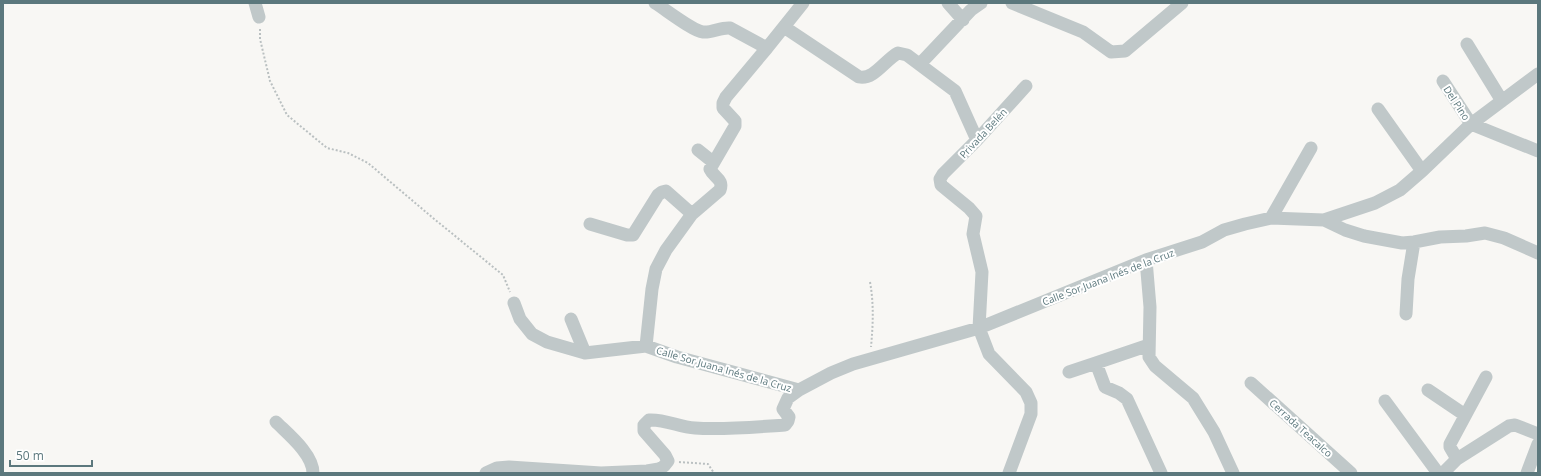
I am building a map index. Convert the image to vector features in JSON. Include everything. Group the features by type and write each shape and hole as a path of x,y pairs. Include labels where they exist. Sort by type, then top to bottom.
{"street":[{"path":"255,3 259,17"},
{"path":"655,3 696,30 703,32 723,27 730,28 767,48"},
{"path":"514,303 520,319 532,334 547,342 585,353 646,346 652,289 656,269 666,250 692,214 720,190 722,184 721,180 713,174 710,169 735,126 735,121 723,108 723,103 803,3"},
{"path":"948,3 963,20"},
{"path":"920,64 971,10 981,3"},
{"path":"1012,3 1024,9 1076,28 1111,52 1125,51 1182,3"},
{"path":"784,27 859,77 864,78 870,76 891,57 898,53 907,56 955,91 977,140"},
{"path":"1467,44 1502,101"},
{"name":"Calle Sor Juana Inés de la Cruz","path":"646,346 677,357 799,390 831,373 853,364 979,328 1146,260 1202,242 1224,230 1271,218 1324,220 1375,203 1400,190 1471,124 1538,74"},
{"name":"Del Pino","path":"1443,81 1471,124"},
{"name":"Privada Belén","path":"979,328 982,272 973,234 976,216 969,208 941,185 940,179 1026,86"},
{"path":"1378,109 1422,171"},
{"path":"1471,124 1538,151"},
{"path":"1271,218 1311,148"},
{"path":"698,150 713,162"},
{"path":"590,224 627,235 634,235 658,195 666,191 692,214"},
{"path":"1324,220 1344,230 1364,236 1402,243 1440,237 1466,236 1485,233 1504,238 1538,253"},
{"path":"1406,314 1408,279 1414,242"},
{"path":"1146,260 1150,307 1148,345 1149,357 1155,366 1193,398 1214,432 1233,473"},
{"path":"571,319 585,353"},
{"path":"979,328 989,354 1026,392 1031,403 1031,414 1009,473"},
{"path":"1069,372 1148,345"},
{"path":"1096,363 1105,387 1119,393 1127,399 1161,473"},
{"path":"1457,459 1450,447 1450,444 1486,377"},
{"name":"Cerrada Teacalco","path":"1251,383 1351,473"},
{"path":"486,473 497,468 509,467 601,473 647,471 659,468 664,466 668,461 665,455 644,431 644,425 649,420 657,419 693,428 785,425 788,422 789,417 783,409 783,406 788,398 799,390"},
{"path":"1428,390 1465,415"},
{"path":"1385,401 1438,473"},
{"path":"276,422 307,454 313,468 313,473"},
{"path":"1443,473 1457,459 1509,426 1515,425 1538,434"},
{"path":"1527,473 1538,444"}],"path":[{"path":"259,17 260,39 270,81 287,115 327,148 348,153 368,163 503,275 514,303"},
{"path":"870,282 873,300 870,359"},
{"path":"668,461 708,464 714,473"}]}
